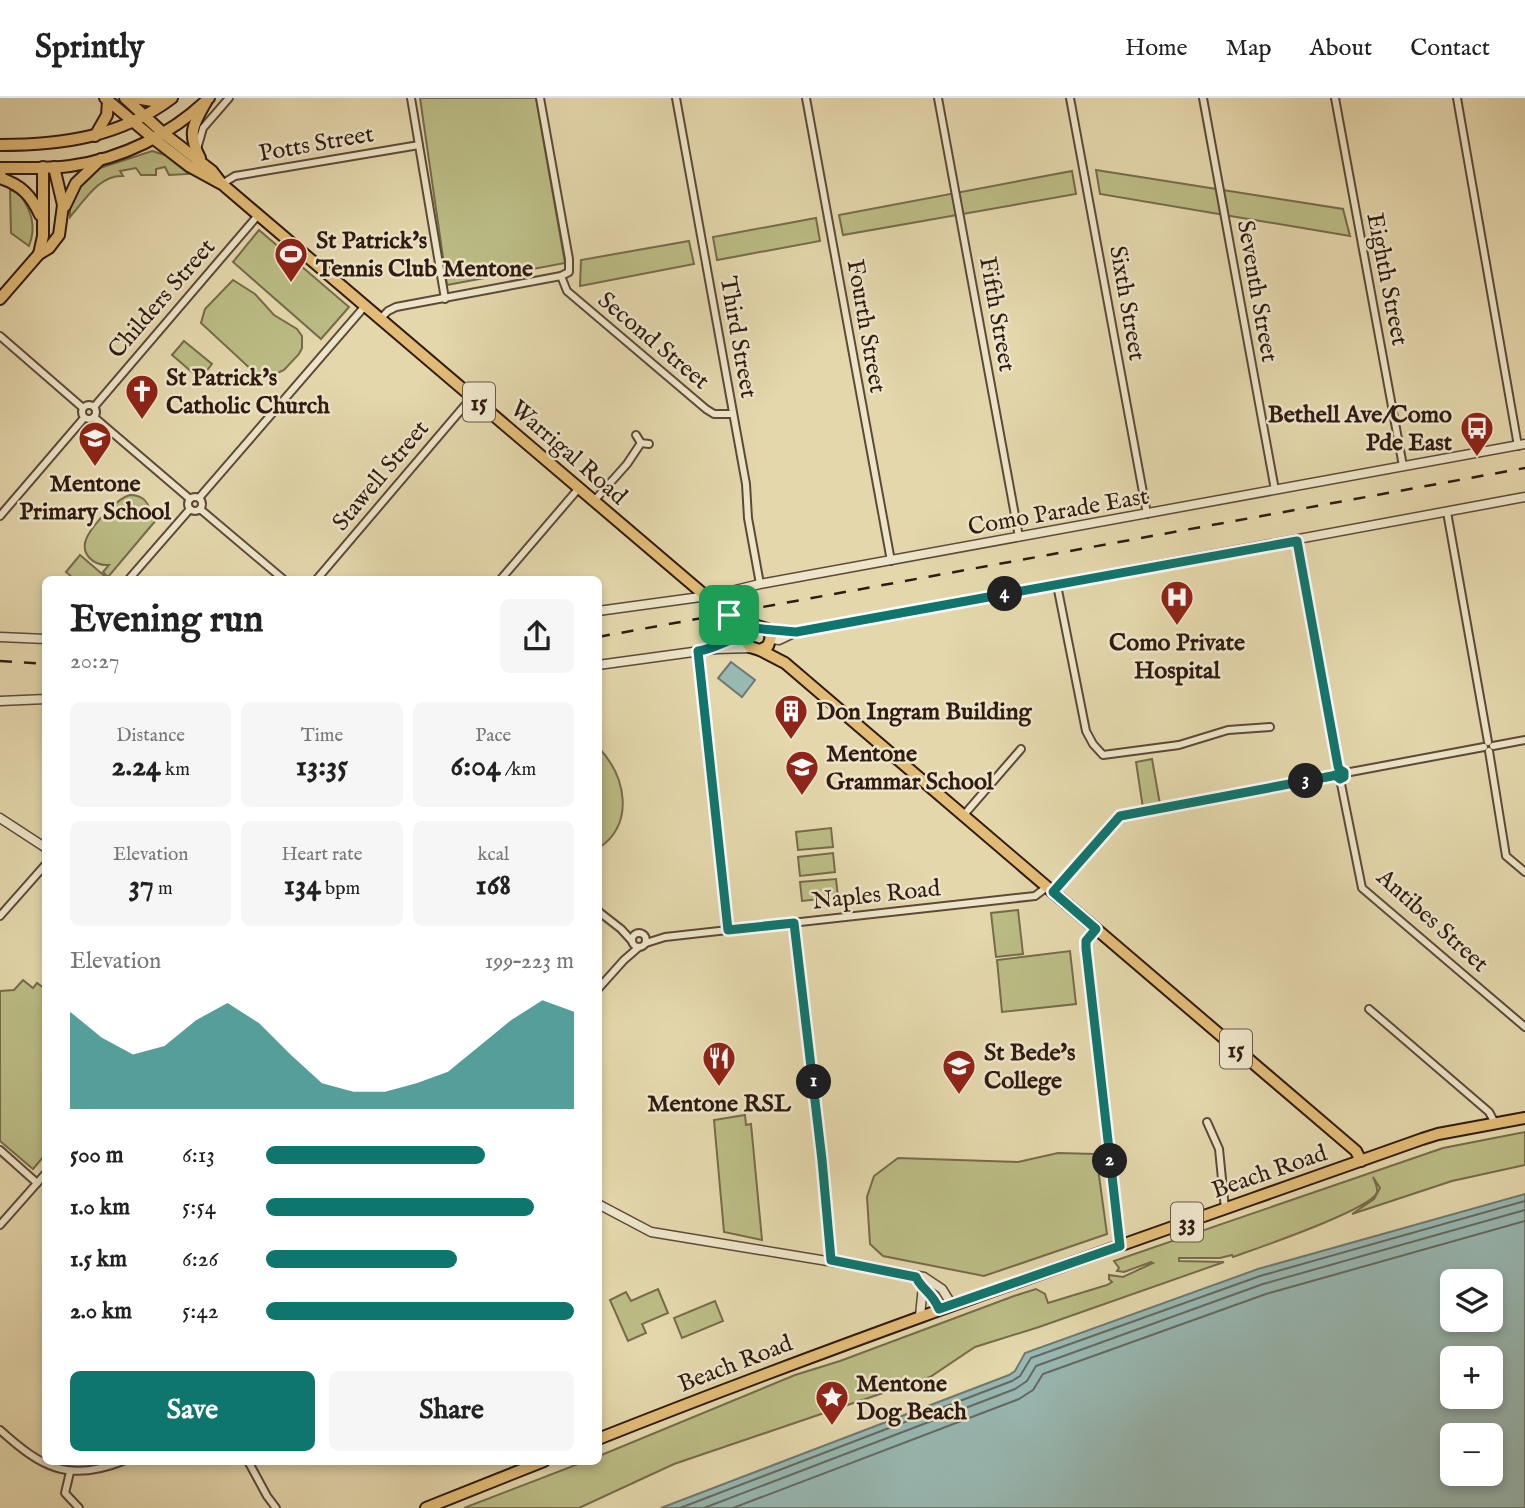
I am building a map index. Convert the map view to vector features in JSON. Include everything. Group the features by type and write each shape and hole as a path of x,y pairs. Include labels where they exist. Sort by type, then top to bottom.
{"main road":[{"name":"Warrigal Road","path":"125,98 189,166 222,184 259,214 729,615 735,627 746,633"},
{"path":"135,98 168,101"},
{"name":"Warrigal Road","path":"106,99 132,122 200,158 222,184"},
{"path":"94,136 107,115 106,99"},
{"path":"200,158 192,140 192,129 208,100"},
{"path":"43,220 23,189 0,178 0,168 48,167 101,159 159,136 208,100"},
{"path":"0,145 45,144 94,136 132,122 168,101"},
{"path":"39,254 43,236 48,167 45,144"},
{"path":"0,299 39,254 58,237 69,195 76,183 101,159"},
{"path":"48,167 62,193 64,212"},
{"path":"746,633 770,637"},
{"name":"15","path":"746,633 746,643 785,663 1356,1151 1361,1161"},
{"path":"756,649 770,637"},
{"name":"15","path":"770,637 785,663"},
{"name":"Beach Road","path":"602,1437 939,1309 1438,1134 1525,1118"},
{"path":"425,1508 534,1465"}],"street":[{"path":"200,158 203,128 229,98"},
{"path":"411,98 445,299"},
{"path":"381,318 392,309 561,276 569,272 569,259 540,98"},
{"name":"Third Street","path":"676,98 761,584"},
{"name":"Fourth Street","path":"806,98 891,561"},
{"name":"Fifth Street","path":"938,98 1019,537"},
{"name":"Sixth Street","path":"1070,98 1147,514"},
{"name":"Seventh Street","path":"1203,98 1275,490"},
{"name":"Eighth Street","path":"1335,98 1404,466"},
{"path":"1457,98 1521,445"},
{"name":"Potts Street","path":"222,184 235,176 419,145"},
{"name":"Childers Street","path":"93,407 259,214"},
{"name":"Second Street","path":"561,276 567,291 706,409 714,414 733,414"},
{"path":"199,498 365,305"},
{"path":"0,336 83,408"},
{"name":"Stawell Street","path":"320,576 473,397"},
{"path":"84,418 81,412 87,405 96,411 94,417"},
{"path":"0,516 84,418 94,417 190,499 190,509 132,576"},
{"path":"594,501 645,443 636,435"},
{"name":"Como Parade East","path":"602,610 705,596 1521,445"},
{"path":"504,576 579,488"},
{"path":"770,637 1525,497"},
{"path":"190,499 199,498"},
{"path":"199,498 202,504 200,509"},
{"path":"190,509 200,509"},
{"path":"200,509 279,576"},
{"path":"1447,512 1506,856 1525,872"},
{"name":"Antibes Street","path":"1297,541 1362,888 1525,1027"},
{"path":"1057,584 1086,731 1093,744 1104,755 1179,746 1228,730 1270,727"},
{"path":"715,649 746,633"},
{"path":"0,637 42,639"},
{"path":"602,664 715,649 756,649"},
{"path":"698,651 728,930"},
{"path":"0,701 42,699"},
{"path":"1050,890 1120,816 1525,740"},
{"path":"964,816 1021,749"},
{"path":"0,818 42,845"},
{"path":"0,916 42,869"},
{"name":"Naples Road","path":"602,914 637,942 1035,896 1050,890"},
{"path":"794,923 831,1260"},
{"path":"1096,929 1086,941 1086,948 1120,1246"},
{"name":"Naples Road","path":"602,985 644,935 665,937"},
{"path":"1368,1009 1489,1112 1495,1123"},
{"path":"1207,1122 1219,1149 1225,1209"},
{"path":"0,1150 37,1183"},
{"path":"0,1225 42,1177"},
{"path":"602,1206 651,1232 924,1277 939,1287 951,1305"},
{"path":"916,1277 931,1293 939,1309"},
{"path":"920,1316 923,1286"},
{"path":"0,1430 42,1463"},
{"path":"47,1465 70,1472 105,1469 114,1465"},
{"path":"250,1465 276,1508"},
{"path":"70,1472 65,1493 79,1508"}],"green space":[{"path":"420,98 536,98 565,263 447,285"},
{"path":"152,151 165,155 189,174 169,175 165,167 156,169 156,175 141,175 136,168 120,171 123,176 100,184 70,217 74,193 87,176 100,168"},
{"path":"1096,170 1343,209 1350,236 1100,194"},
{"path":"1072,171 1076,194 843,235 839,215"},
{"path":"10,190 19,193 30,212 33,225 29,246 11,233"},
{"path":"816,218 820,241 717,260 713,237"},
{"name":"St Patrick's Tennis Club Mentone","path":"259,230 349,307 321,339 233,262"},
{"path":"689,241 694,264 580,286 581,260"},
{"path":"233,280 255,294 274,315 297,329 302,336 299,354 284,370 273,375 260,376 201,323 205,309"},
{"path":"184,341 212,364 200,379 172,355"},
{"path":"139,496 149,507 151,516 158,509 162,513 107,576 103,572 109,565 89,558 85,543 90,532 106,513 125,497"},
{"path":"80,555 104,576 71,576 66,572"},
{"path":"602,752 615,772 623,800 618,826 602,845"},
{"path":"1152,759 1160,804 1143,808 1136,762"},
{"path":"831,828 833,847 798,850 796,832"},
{"path":"833,853 835,872 800,876 798,857"},
{"path":"836,879 838,897 802,901 800,882"},
{"path":"1018,910 1023,954 996,957 991,913"},
{"path":"1070,951 1076,1004 1002,1012 997,960"},
{"path":"23,980 33,988 37,983 42,987 42,1158 33,1169 0,1141 0,991 14,990"},
{"path":"745,1115 746,1125 751,1124 762,1240 724,1232 714,1120"},
{"path":"1525,1132 1525,1165 1452,1181 1352,1214 1374,1199 1380,1188 1373,1177 1377,1192 1371,1199 1312,1228 1233,1257 1179,1258 1179,1261 1224,1262 975,1347 930,1377 674,1464 579,1508 464,1508 576,1465 602,1465 602,1455 795,1375 840,1361 1014,1296 1036,1289 1045,1294 1048,1303 1107,1285 1112,1282 1109,1275 1123,1277 1153,1263 1124,1272 1117,1271 1119,1268 1114,1261 1443,1148"},
{"path":"1058,1153 1096,1154 1107,1234 984,1276 883,1256 870,1244 867,1197 874,1176 898,1158 1018,1162"},
{"path":"658,1289 668,1313 642,1324 646,1333 628,1341 610,1300 626,1292 631,1301"},
{"path":"715,1301 723,1321 682,1338 674,1318"}],"water":[{"path":"731,662 755,680 742,697 718,678"},
{"path":"1525,1194 1525,1508 661,1508 1009,1375 1015,1371 1025,1353 1258,1269"}],"railway":[{"path":"602,636 1525,468"},
{"path":"0,661 42,664"}],"place":[{"name":"St Patrick's Tennis Club Mentone","path":"291,284"},
{"name":"St Patrick's Catholic Church","path":"142,421"},
{"name":"Bethell Ave/Como Pde East","path":"1477,458"},
{"name":"Mentone Primary School","path":"95,468"},
{"name":"Como Private Hospital","path":"1177,627"},
{"name":"Don Ingram Building","path":"791,741"},
{"name":"Mentone Grammar School","path":"802,797"},
{"name":"Mentone RSL","path":"719,1088"},
{"name":"St Bede's College","path":"959,1096"},
{"name":"Mentone Dog Beach","path":"832,1427"}],"route":[{"path":"1297,541 1338,766 1344,772 1344,777 1340,779 1335,775 1127,813 1115,820 1053,892 1096,929 1086,941 1086,948 1120,1246 939,1309 931,1293 918,1283 916,1277 831,1260 794,923 728,930 698,651 715,649 733,638 743,637 729,615 752,628 757,626 796,632 1297,541"}]}
